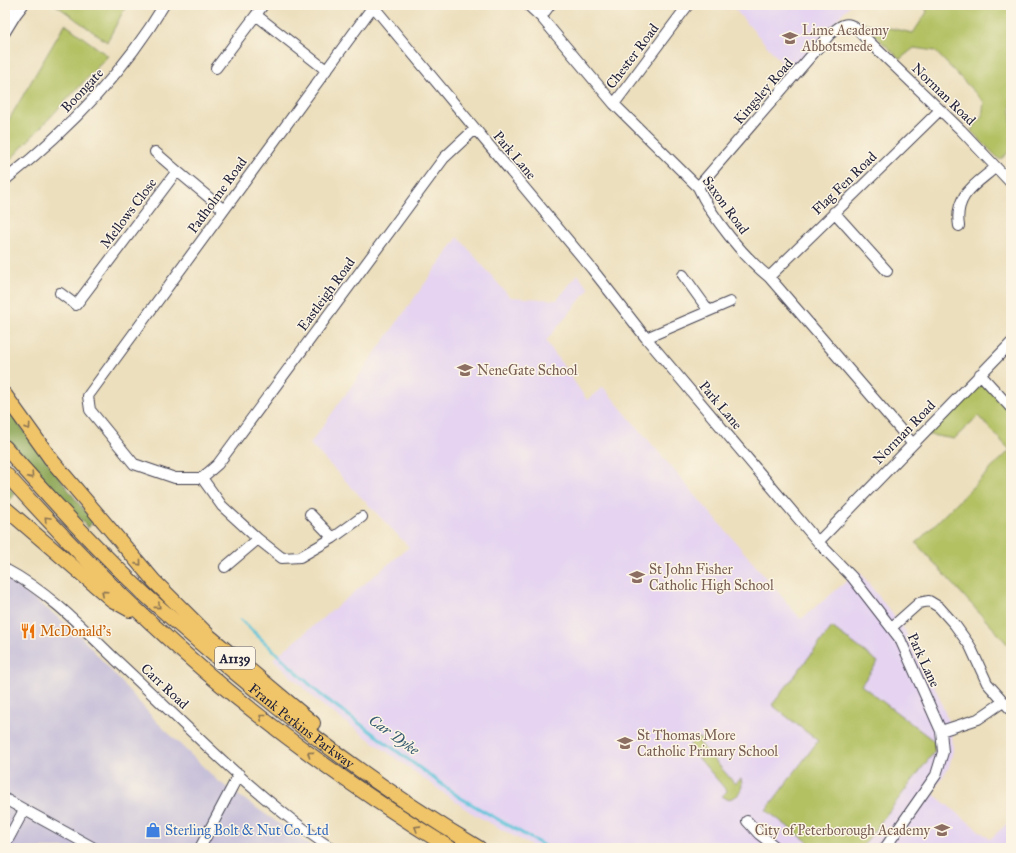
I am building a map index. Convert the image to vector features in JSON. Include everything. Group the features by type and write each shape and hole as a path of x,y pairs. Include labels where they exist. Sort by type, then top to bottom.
{"highway":[{"name":"A1139","path":"5,395 53,462 99,517 114,532 154,581 209,636 330,738 365,773"},
{"name":"Frank Perkins Parkway","path":"5,447 136,587 222,662 271,703 365,773 479,848"},
{"name":"A1139","path":"5,473 69,553"},
{"name":"A1139","path":"5,508 69,553"},
{"name":"Frank Perkins Parkway","path":"69,553 85,567 112,600 149,621 212,677 292,741 384,807 450,848"}],"street":[{"path":"5,32 23,5"},
{"name":"Boongate","path":"5,180 64,129 98,94 134,50 164,5"},
{"path":"216,68 263,5"},
{"name":"Saxon Road","path":"528,5 541,17 614,104 698,187 705,204 753,264 769,277 912,443"},
{"path":"541,17 550,5"},
{"name":"Chester Road","path":"614,104 688,5"},
{"name":"Padholme Road","path":"202,478 175,478 134,464 90,410 88,396 373,6"},
{"name":"Park Lane","path":"373,6 587,263 646,338 818,542 852,578 892,627 906,651 941,731 942,752 936,775 885,848"},
{"path":"5,8 16,14"},
{"path":"256,15 326,70"},
{"name":"Kingsley Road","path":"698,187 830,34 843,24 850,24 854,27"},
{"name":"Norman Road","path":"854,27 940,110 1011,183"},
{"name":"Flag Fen Road","path":"769,277 940,110"},
{"name":"Eastleigh Road","path":"202,478 218,464 444,158 475,129"},
{"path":"155,152 224,210"},
{"path":"959,226 957,214 964,195 996,167"},
{"name":"Mellows Close","path":"60,293 76,305 177,171"},
{"path":"834,212 887,271"},
{"path":"683,275 710,311"},
{"path":"646,338 730,302"},
{"name":"Norman Road","path":"818,542 1011,342"},
{"path":"980,374 1011,408"},
{"path":"202,478 222,506 258,539 282,558 300,557 333,538 362,517"},
{"path":"310,514 333,538"},
{"path":"225,568 258,539"},
{"name":"Carr Road","path":"5,569 46,595 239,774 297,825 331,848"},
{"path":"892,627 918,603 929,601 939,607 970,646 987,683 1011,710"},
{"path":"941,731 978,719 1003,702"},
{"path":"200,848 239,774"},
{"path":"5,799 94,848"},
{"path":"5,845 24,810"},
{"path":"746,821 758,834 777,848"}],"shaded area":[{"name":"Lime Academy Abbotsmede","path":"731,5 850,5 790,72"},
{"path":"458,237 510,297 557,300 578,274 589,289 546,341 587,400 603,387 801,619 859,571 905,630 922,668 930,677 938,694 952,732 953,751 949,767 932,793 990,839 1011,820 1011,848 535,848 470,812 319,703 273,659 409,547 310,444"},
{"path":"5,579 10,581 75,630 156,721 218,781 314,848 5,848"}],"green space":[{"path":"56,5 125,5 126,6 107,42"},
{"path":"924,5 1011,5 1011,150 1000,160 971,131 982,116 984,102 935,51 914,48 900,59 861,22 913,33 927,12"},
{"path":"65,24 108,56 10,160 5,156 5,126"},
{"path":"980,377 1011,410 1011,648 916,543 1010,450 978,416 954,439 925,434"},
{"path":"5,406 93,522 88,528 5,437"},
{"path":"5,483 15,494 9,501 5,497"},
{"path":"832,627 878,662 861,685 934,741 935,751 861,848 816,848 766,810 818,741 772,705"},
{"path":"696,738 703,739 699,742 735,784 741,779 742,787 740,793 735,797 727,799 722,796 727,791 691,749 687,752 692,741"}],"waterway":[{"name":"Car Dyke","path":"241,620 321,695 459,797 548,848"}],"place":[{"name":"Lime Academy Abbotsmede","path":"790,38"},
{"name":"NeneGate School","path":"465,370"},
{"name":"St John Fisher Catholic High School","path":"637,577"},
{"name":"McDonald's","path":"28,631"},
{"name":"St Thomas More Catholic Primary School","path":"625,743"},
{"name":"Sterling Bolt & Nut Co. Ltd","path":"153,830"},
{"name":"City of Peterborough Academy","path":"942,830"}]}
